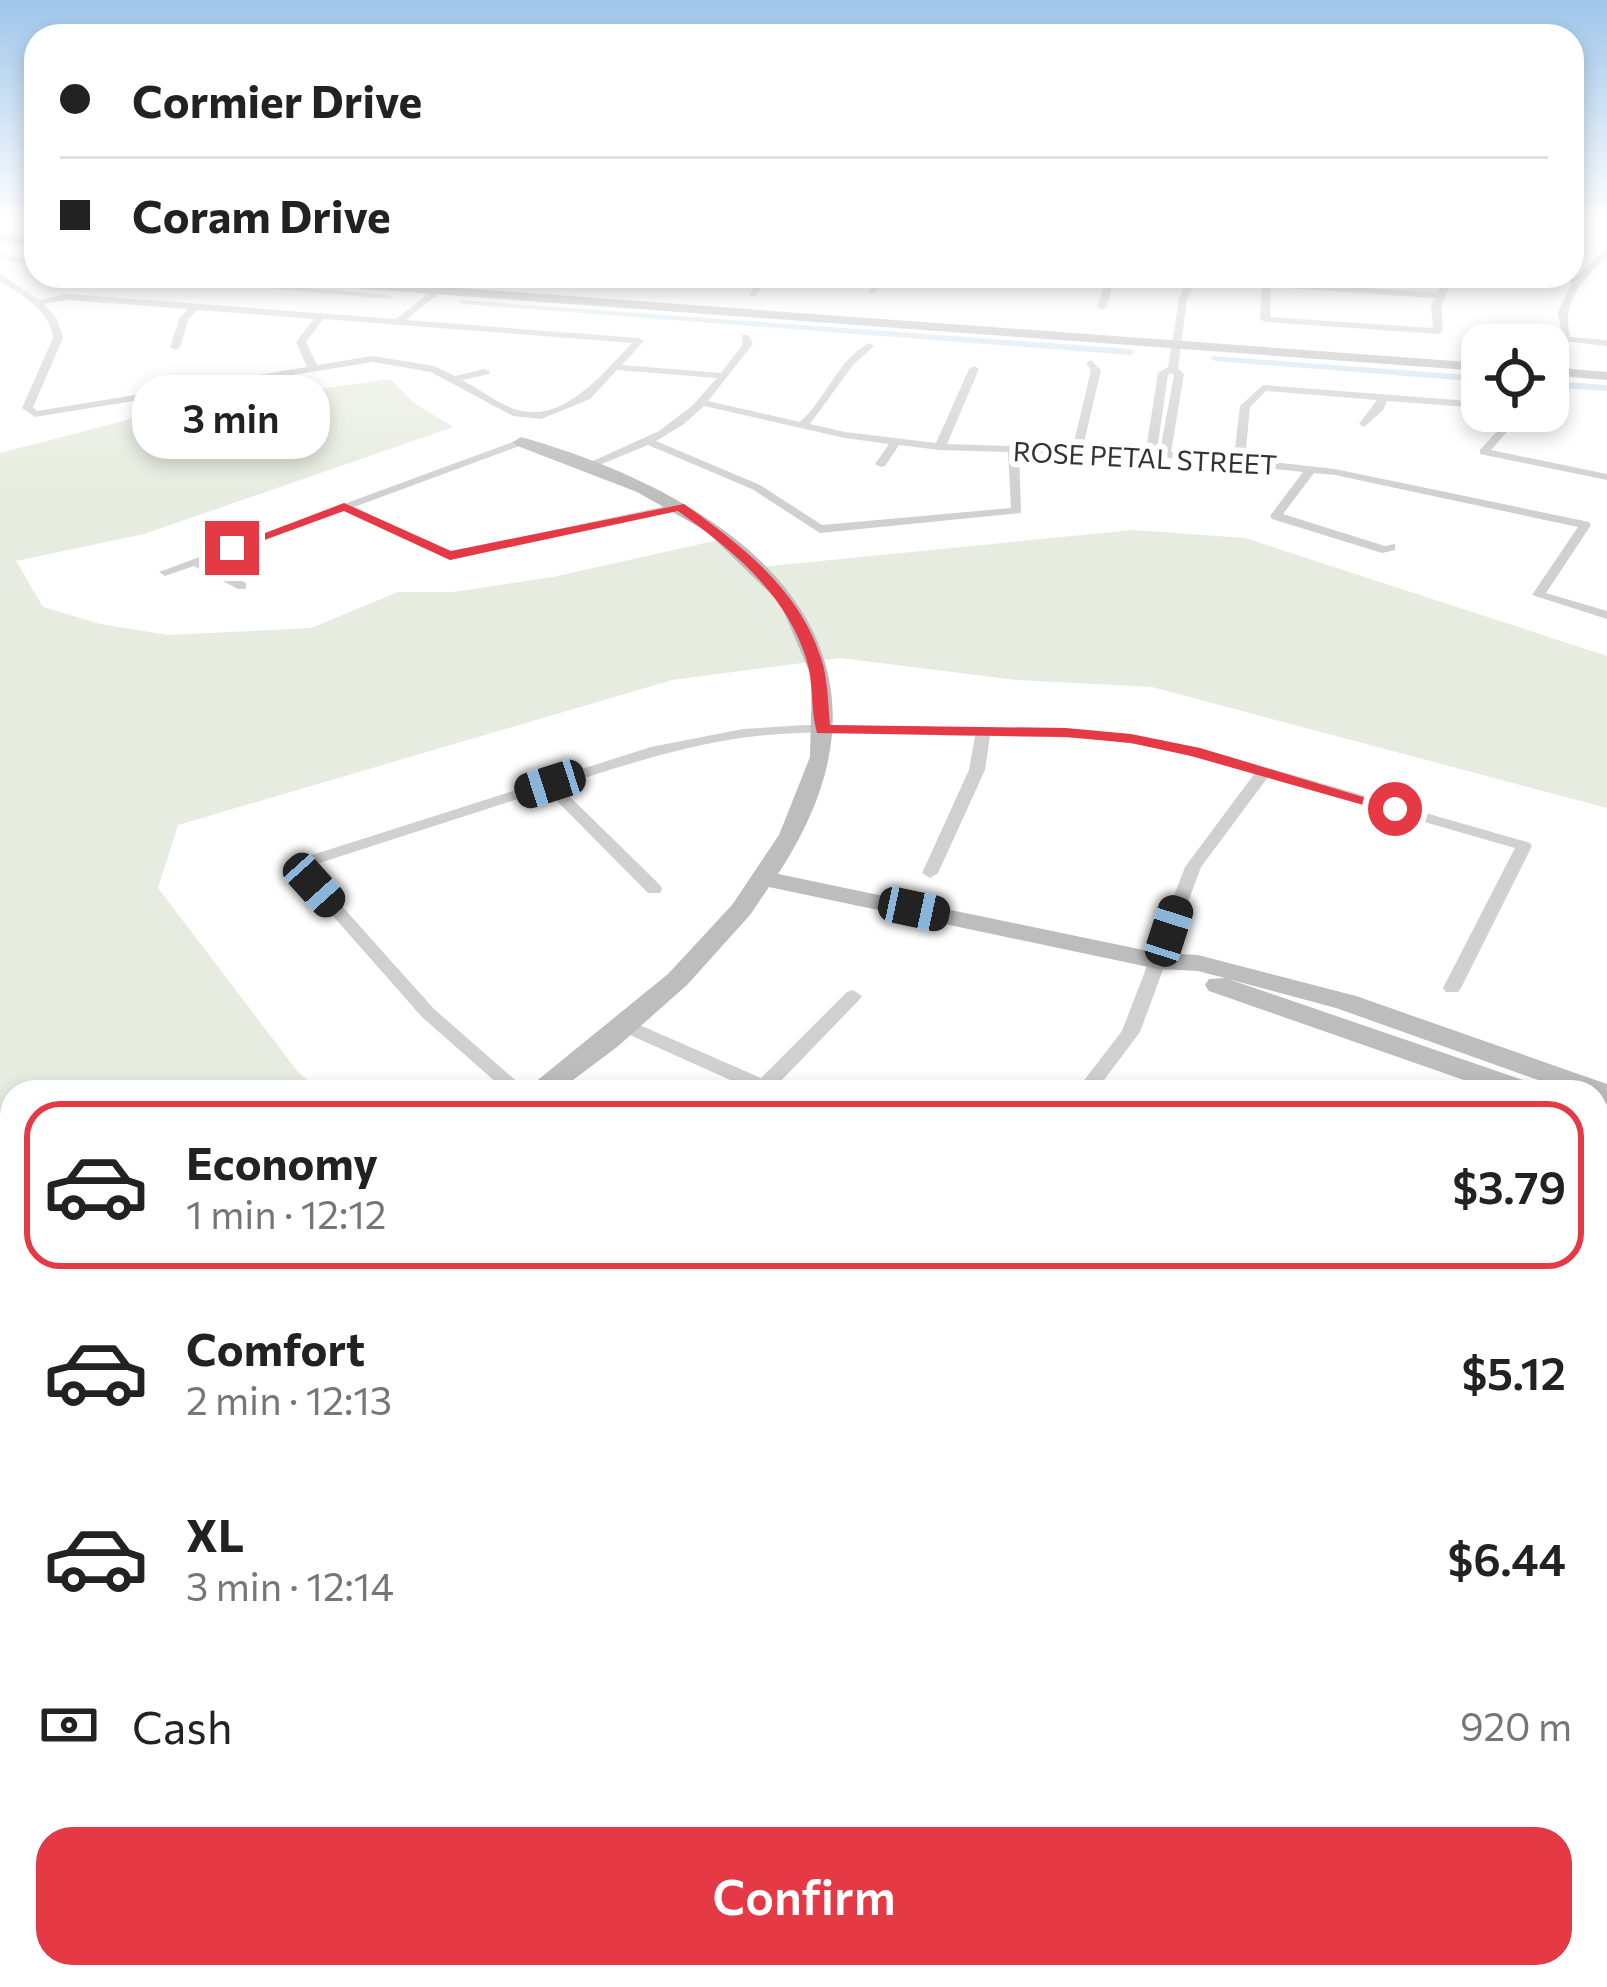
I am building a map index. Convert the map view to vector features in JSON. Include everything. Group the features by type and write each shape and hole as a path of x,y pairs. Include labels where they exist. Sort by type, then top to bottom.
{"street":[{"path":"46,312 60,332 27,408 51,414 146,393 373,359 423,366 517,414 530,416 577,402 639,341 262,312"},
{"path":"175,347 190,312"},
{"path":"397,322 410,312"},
{"path":"803,312 1461,361"},
{"path":"1158,454 1178,374 1168,371 1182,312"},
{"path":"1265,312 1265,319 1438,331 1438,312"},
{"path":"1562,312 1566,339 1607,343"},
{"path":"313,368 302,342 321,316"},
{"path":"588,466 650,442 704,404 748,344 746,337"},
{"path":"802,426 821,410 855,354 869,346"},
{"path":"1081,452 1096,370 1090,363"},
{"path":"615,367 725,376"},
{"path":"940,447 974,369"},
{"path":"1569,370 1607,373"},
{"path":"455,379 485,372"},
{"path":"1239,462 1245,406 1263,388 1461,403"},
{"path":"1364,424 1383,397"},
{"name":"ROSE PETAL STREET","path":"704,404 802,426 940,447 1158,454 1311,469 1585,525 1538,595 1607,615"},
{"path":"1499,432 1484,452 1607,477"},
{"path":"165,572 521,442 680,507 743,552 793,612 815,661 823,729 806,805 768,879 708,953 628,1027 554,1080"},
{"path":"650,442 756,487 820,529 1018,511 1012,451"},
{"path":"881,464 896,442"},
{"path":"1311,469 1276,516 1386,550 1391,547"},
{"path":"344,507 450,556 680,507"},
{"path":"195,561 242,586"},
{"path":"930,873 977,770 983,731"},
{"path":"505,1080 428,1013 296,865 686,742 746,733 983,731 1131,739 1524,846 1452,988"},
{"path":"1094,1080 1131,1032 1193,867 1265,772"},
{"path":"550,784 654,890"},
{"path":"768,879 1158,962 1198,963 1346,1002 1567,1080"},
{"path":"1158,962 1493,1080"},
{"path":"778,1080 853,996"},
{"path":"628,1027 749,1080"}],"shaded area":[{"path":"390,379 414,403 453,427 144,534 16,561 43,607 100,624 168,635 311,628 398,592 453,592 553,577 727,538 759,567 1133,530 1245,538 1607,656 1607,808 1152,687 1016,680 840,658 672,680 178,825 158,888 307,1080 0,1080 0,453 154,413"}],"waterway":[{"path":"592,312 1131,352"},
{"path":"1215,358 1461,377"},
{"path":"1569,385 1607,388"}],"route":[{"path":"232,548 344,507 450,556 680,507 743,552 793,612 815,661 823,729 1066,733 1131,739 1194,751 1395,809"}]}
